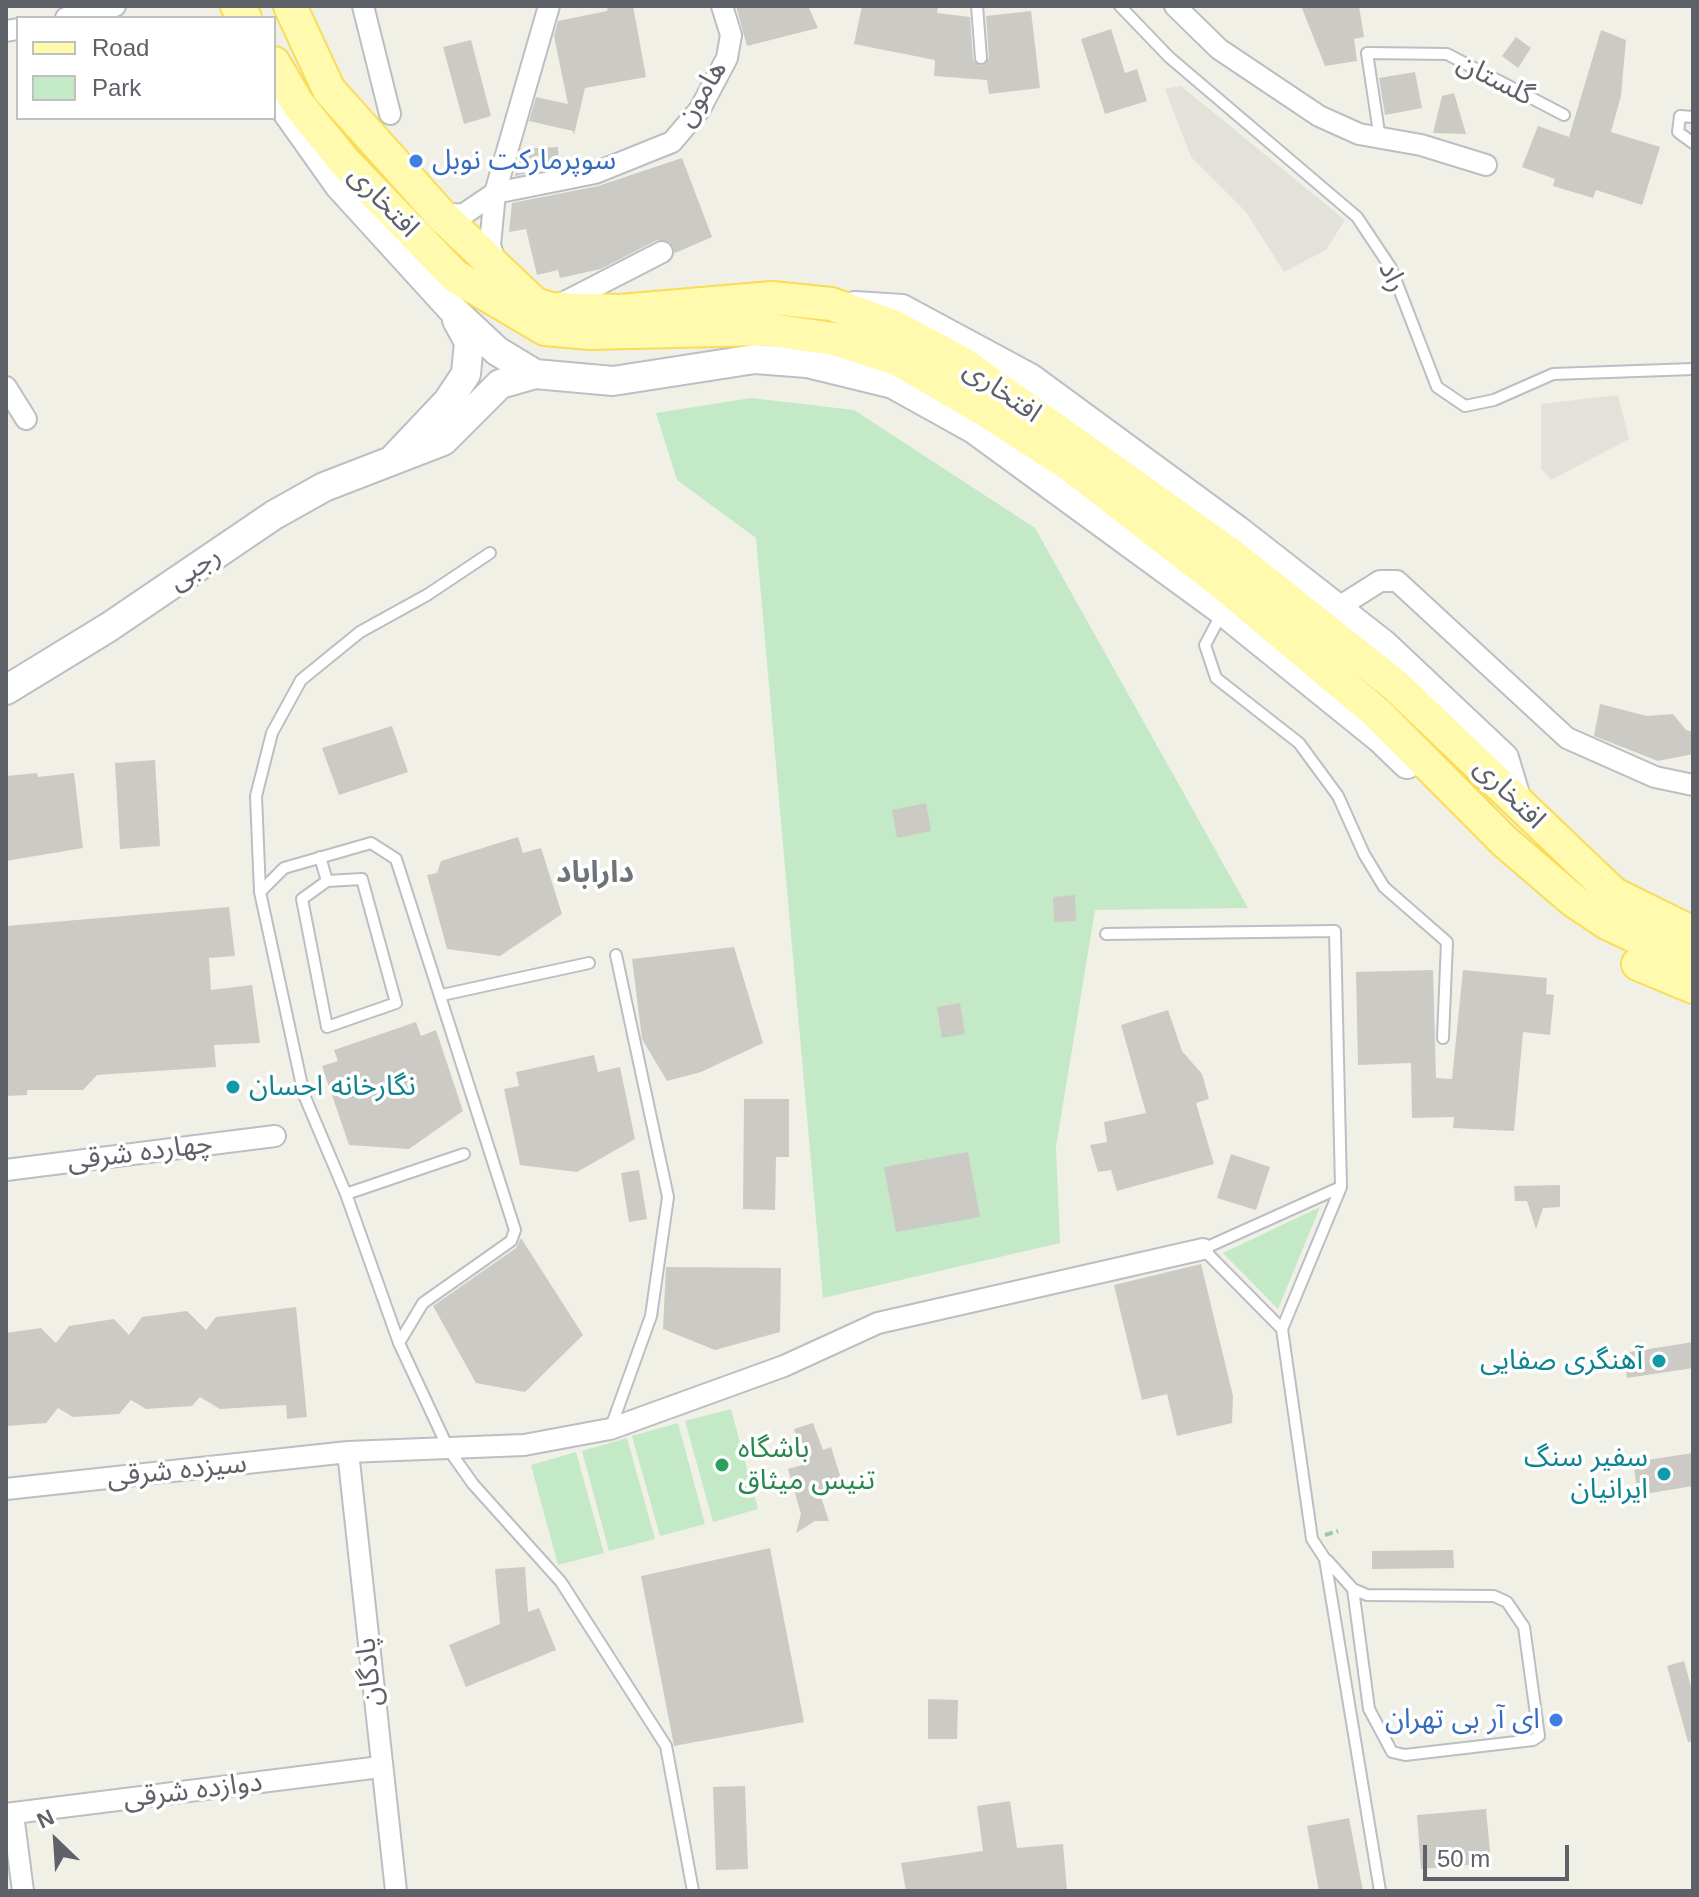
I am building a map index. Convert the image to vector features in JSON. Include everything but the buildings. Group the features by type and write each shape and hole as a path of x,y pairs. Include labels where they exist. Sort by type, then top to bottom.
{"main road":[{"name":"افتخاری","path":"290,6 329,90 441,215 535,304 551,309 620,311 772,298 831,304 893,326 962,363 1230,554 1395,685 1585,870 1687,960"},
{"name":"افتخاری","path":"276,66 298,104 344,161 455,276 545,329 590,333 763,329 834,339 897,359 1070,465 1151,526 1378,714 1540,874 1576,921 1622,957 1687,960"},
{"path":"276,96 339,185 451,308 497,351 535,374 613,381 755,359 807,363 893,384 974,429 1223,611 1380,738 1443,800 1504,841"},
{"path":"831,304 902,309 1030,378 1339,607 1504,758 1517,801"},
{"name":"رجبی","path":"391,461 448,401 466,374 469,342 451,308"},
{"name":"رجبی","path":"6,690 109,627 274,515 324,487 443,441 500,384 535,374"},
{"path":"1434,767 1458,756 1458,743"}],"street":[{"path":"74,16 115,6"},
{"path":"363,6 390,114"},
{"path":"499,272 490,245 495,193 549,6"},
{"name":"هامون","path":"495,193 595,173 672,142 700,109 727,58 731,35 722,6"},
{"path":"1175,6 1219,49 1319,116 1380,139 1421,145 1486,165"},
{"path":"441,215 464,214 495,193"},
{"path":"551,309 662,252"},
{"path":"6,387 26,419"},
{"path":"1339,607 1380,581 1397,581 1567,738 1655,777 1693,785"},
{"name":"چهارده شرقی","path":"6,1170 275,1136"},
{"name":"سیزده شرقی","path":"6,1489 348,1452 524,1445 610,1429 784,1366 878,1323 1203,1249"},
{"name":"پادگان","path":"348,1452 380,1767 396,1891"},
{"name":"دوازده شرقی","path":"10,1814 380,1767"},
{"path":"10,1814 23,1891"}],"lane":[{"path":"977,6 981,58"},
{"name":"راد","path":"1120,6 1169,57 1357,217 1391,268 1437,387 1465,406 1494,400 1553,374 1693,369"},
{"name":"گلستان","path":"1380,139 1367,53 1447,54 1564,115"},
{"path":"1693,117 1680,116 1678,132 1693,143"},
{"path":"490,553 427,595 360,632 301,680 272,733 256,796 260,892 304,1095 346,1194 399,1343 449,1450 473,1484 561,1582 666,1746 693,1891"},
{"path":"1223,611 1205,645 1216,678 1299,743 1338,796 1364,854 1384,887 1447,942 1443,1038"},
{"path":"260,892 284,868 371,843 396,859 442,995 514,1236 423,1303 399,1343"},
{"path":"320,857 327,881"},
{"path":"362,879 396,1003 327,1027 302,899 327,881 362,879"},
{"path":"1106,934 1335,931 1341,1187 1282,1329 1312,1539 1325,1559 1353,1589 1367,1595 1494,1596 1507,1602 1524,1627 1539,1736 1533,1740 1433,1752 1392,1752 1369,1709 1353,1589"},
{"path":"610,1429 651,1316 668,1197 616,955"},
{"path":"442,995 589,963"},
{"path":"346,1194 464,1154"},
{"path":"1282,1329 1203,1249 1341,1187"},
{"path":"1325,1559 1380,1891"}],"shaded area":[{"path":"1181,86 1345,220 1326,250 1284,272 1246,212 1191,157 1165,89"},
{"path":"1618,395 1629,439 1551,480 1541,468 1541,404"}],"green space":[{"path":"751,398 854,410 1035,528 1248,908 1095,910 1056,1147 1060,1243 823,1298 756,538 677,480 656,413"},
{"path":"1320,1207 1278,1309 1223,1253"},
{"name":"باشگاه تنيس ميثاق","path":"731,1409 758,1509 713,1522 685,1421"},
{"path":"678,1423 705,1524 660,1536 632,1436"},
{"path":"627,1438 655,1539 609,1551 582,1451"},
{"path":"576,1452 604,1553 558,1565 531,1465"}],"place":[{"name":"سوپرمارکت نوبل","path":"416,161"},
{"name":"نگارخانه احسان","path":"233,1087"},
{"name":"آهنگری صفایی","path":"1659,1361"},
{"name":"باشگاه تنيس ميثاق","path":"722,1465"},
{"name":"سفیر سنگ ایرانیان","path":"1664,1474"},
{"name":"ای آر بی تهران","path":"1556,1720"}],"district":[{"name":"داراباد","path":"595,874"}]}
